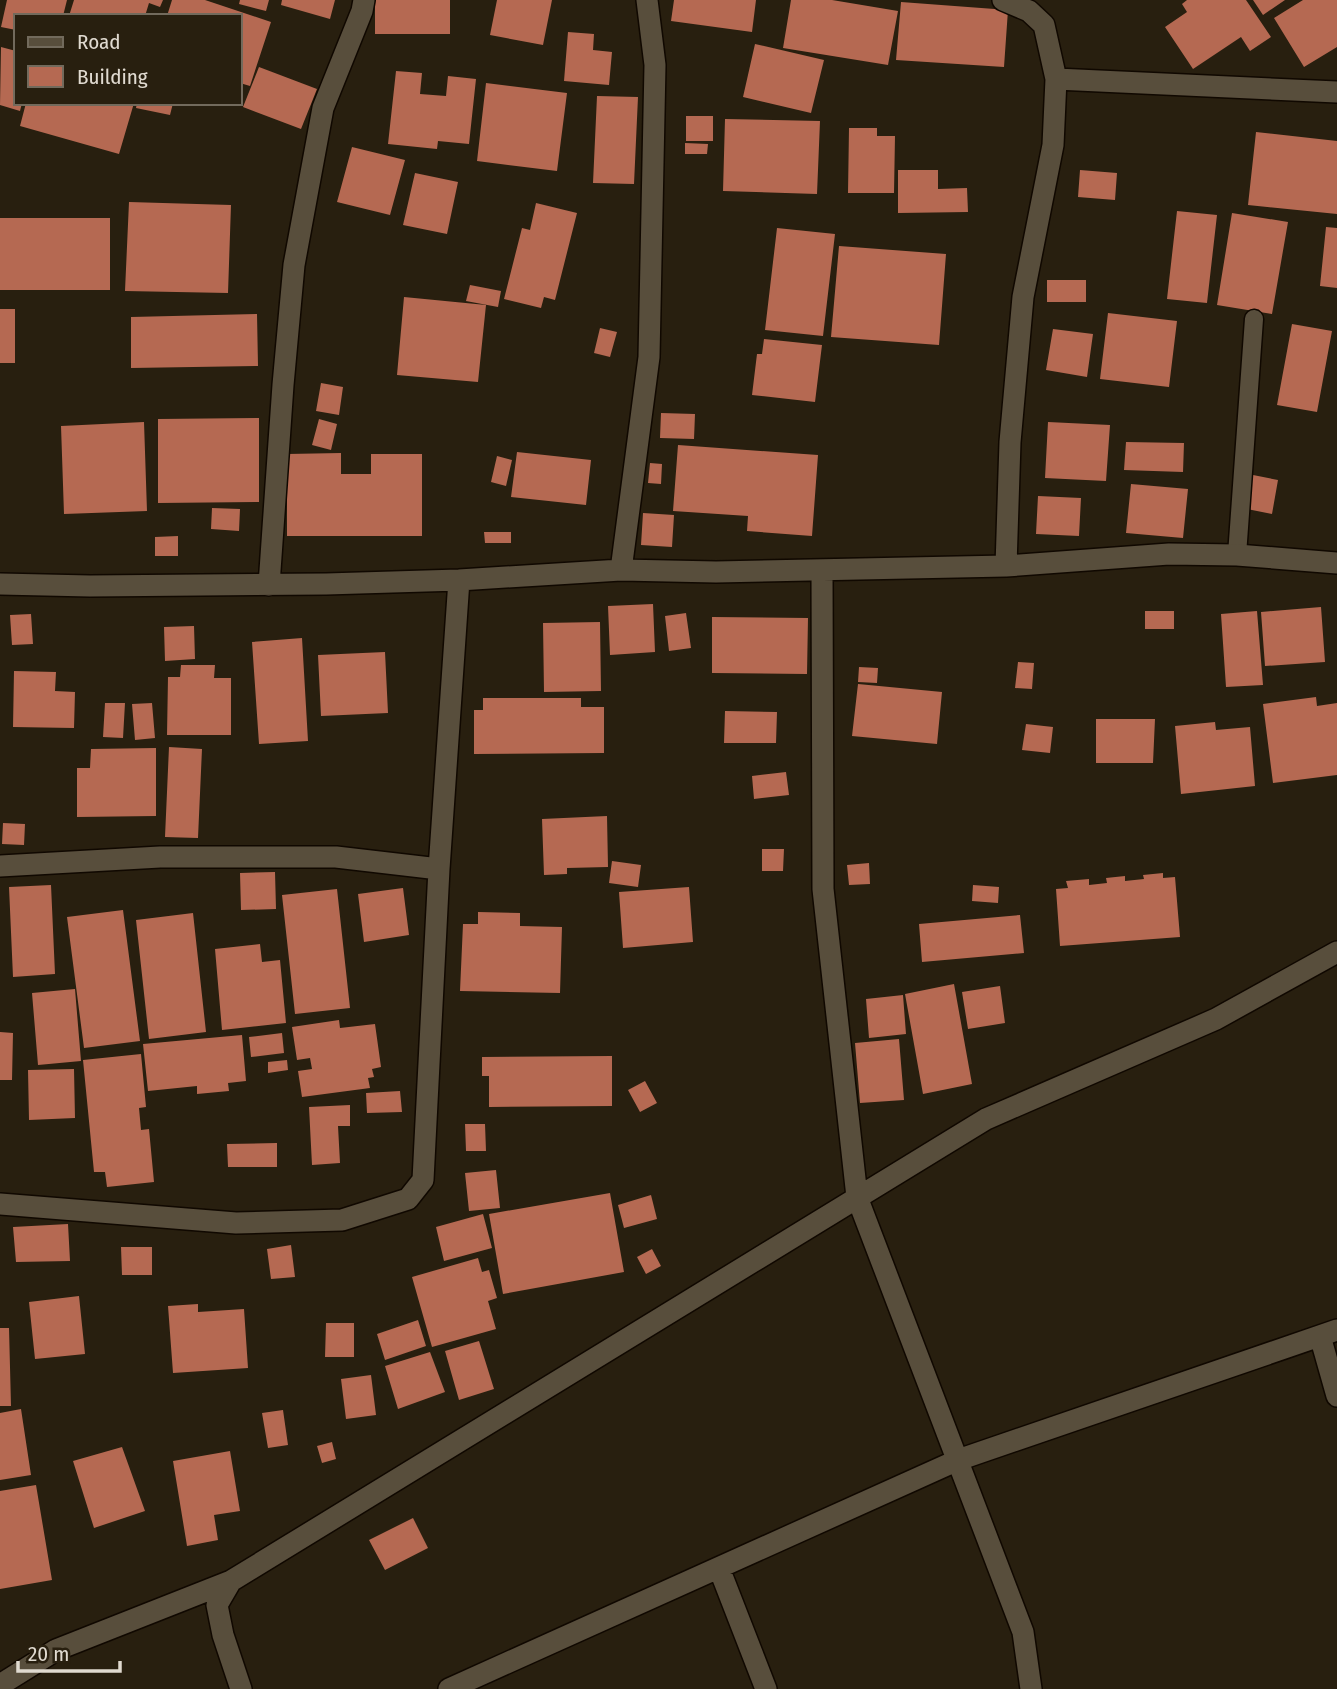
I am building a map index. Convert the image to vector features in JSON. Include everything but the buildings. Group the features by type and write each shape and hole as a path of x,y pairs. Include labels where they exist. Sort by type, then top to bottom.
{"street":[{"path":"269,585 294,265 323,108 364,0"},
{"path":"621,570 649,357 655,65 647,0"},
{"path":"1003,0 1028,11 1044,25 1056,79 1053,145 1023,297 1010,442 1006,566"},
{"path":"1056,79 1337,92"},
{"path":"0,584 269,585 459,580 621,570 716,572 1006,566 1169,554 1237,555 1337,563"},
{"path":"822,570 823,889 857,1197 1023,1632 1031,1689"},
{"path":"0,1204 236,1223 342,1220 408,1199 423,1180 439,869 459,580"},
{"path":"0,866 160,858 335,857 439,869"},
{"path":"0,1685 56,1650 231,1581 986,1119 1216,1019 1337,952"},
{"path":"449,1689 958,1460 1328,1333 1337,1396"},
{"path":"719,1568 766,1689"},
{"path":"231,1581 217,1605 223,1635 242,1689"}],"lane":[{"path":"1237,555 1254,319"}]}
